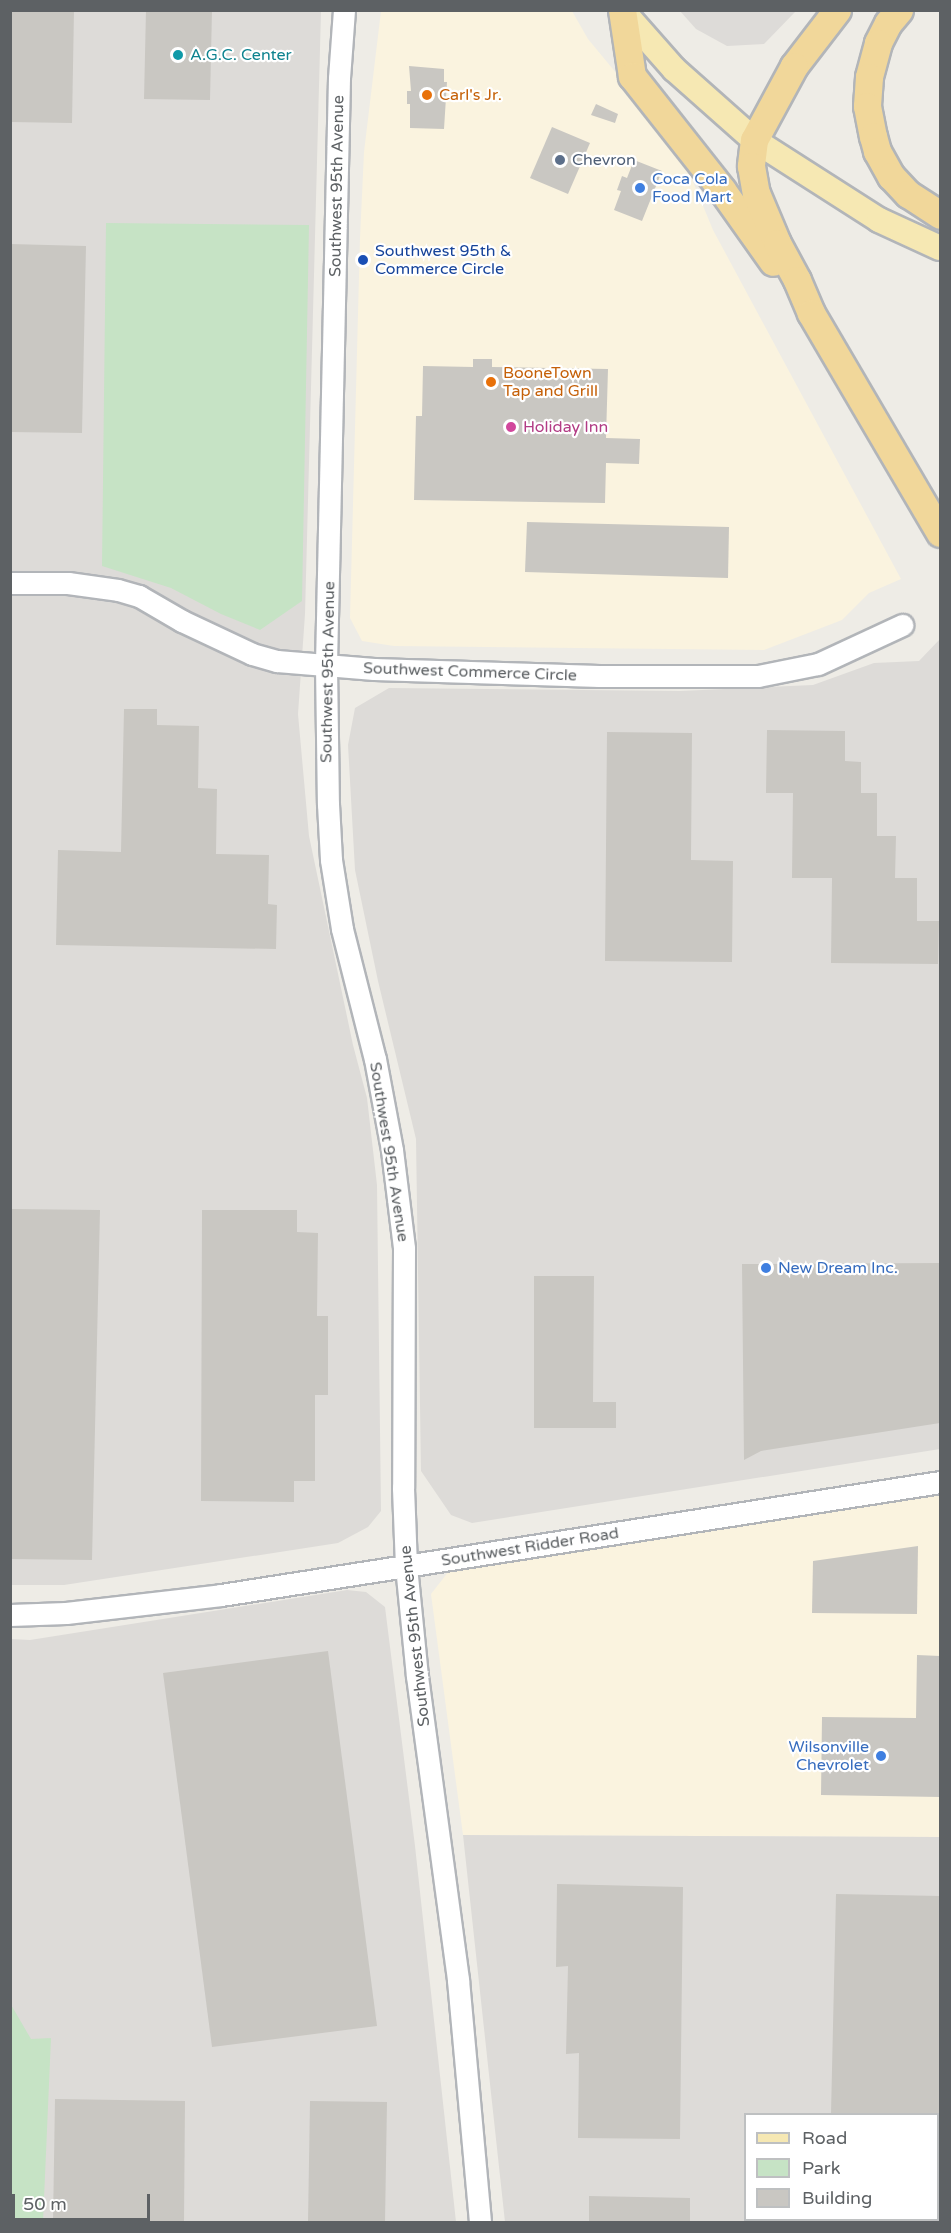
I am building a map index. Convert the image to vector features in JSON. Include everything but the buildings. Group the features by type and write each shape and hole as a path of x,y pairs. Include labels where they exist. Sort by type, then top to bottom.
{"highway":[{"path":"622,10 632,76 722,189 788,287 812,313"},
{"path":"837,10 794,66 754,140 751,166 756,193 812,313 940,533"},
{"path":"899,10 888,23 878,43 869,77 867,106 873,136 877,151 891,176 908,194 940,215"}],"main road":[{"name":"Southwest 95th Avenue","path":"344,10 339,78 326,665 331,860 342,929 377,1071 392,1150 404,1248 403,1488 406,1566 419,1687 458,1980 480,2223"},
{"path":"622,10 674,69 754,140 879,220 940,248"},
{"name":"Southwest Commerce Circle","path":"10,583 86,584 118,590 139,596 182,621 252,654 277,661 374,669 598,676 758,676 818,664 902,625"},
{"name":"Southwest Ridder Road","path":"10,1615 84,1612 221,1595 940,1482"}],"shaded area":[{"path":"10,11 321,11 305,614 298,714 309,836 353,1045 367,1098 377,1185 381,1511 368,1527 338,1543 64,1585 10,1585"},
{"path":"381,11 572,11 588,39 680,150 713,230 901,579 869,593 842,620 764,650 394,646 362,641 350,618 360,238 364,152"},
{"path":"680,11 796,11 764,44 727,46 696,29"},
{"path":"940,639 940,1449 472,1523 451,1515 421,1471 416,1139 378,981 355,870 348,745 355,708 389,688 680,691 813,685 874,663 919,661"},
{"path":"940,1491 940,1837 463,1835 431,1594 449,1571"},
{"path":"347,1590 366,1592 385,1607 415,1846 456,2222 11,2222 11,1639 30,1640"},
{"path":"463,1835 940,1837 940,2222 505,2222"}],"green space":[{"path":"106,223 309,225 302,601 260,630 221,614 171,588 102,566"},
{"path":"10,2003 31,2039 51,2038 43,2222 11,2222"}],"place":[{"name":"A.G.C. Center","path":"178,55"},
{"name":"Carl's Jr.","path":"427,95"},
{"name":"Chevron","path":"560,160"},
{"name":"Coca Cola Food Mart","path":"640,188"},
{"name":"Southwest 95th & Commerce Circle","path":"363,260"},
{"name":"BooneTown Tap and Grill","path":"491,382"},
{"name":"Holiday Inn","path":"511,427"},
{"name":"New Dream Inc.","path":"766,1268"},
{"name":"Wilsonville Chevrolet","path":"881,1756"}]}
